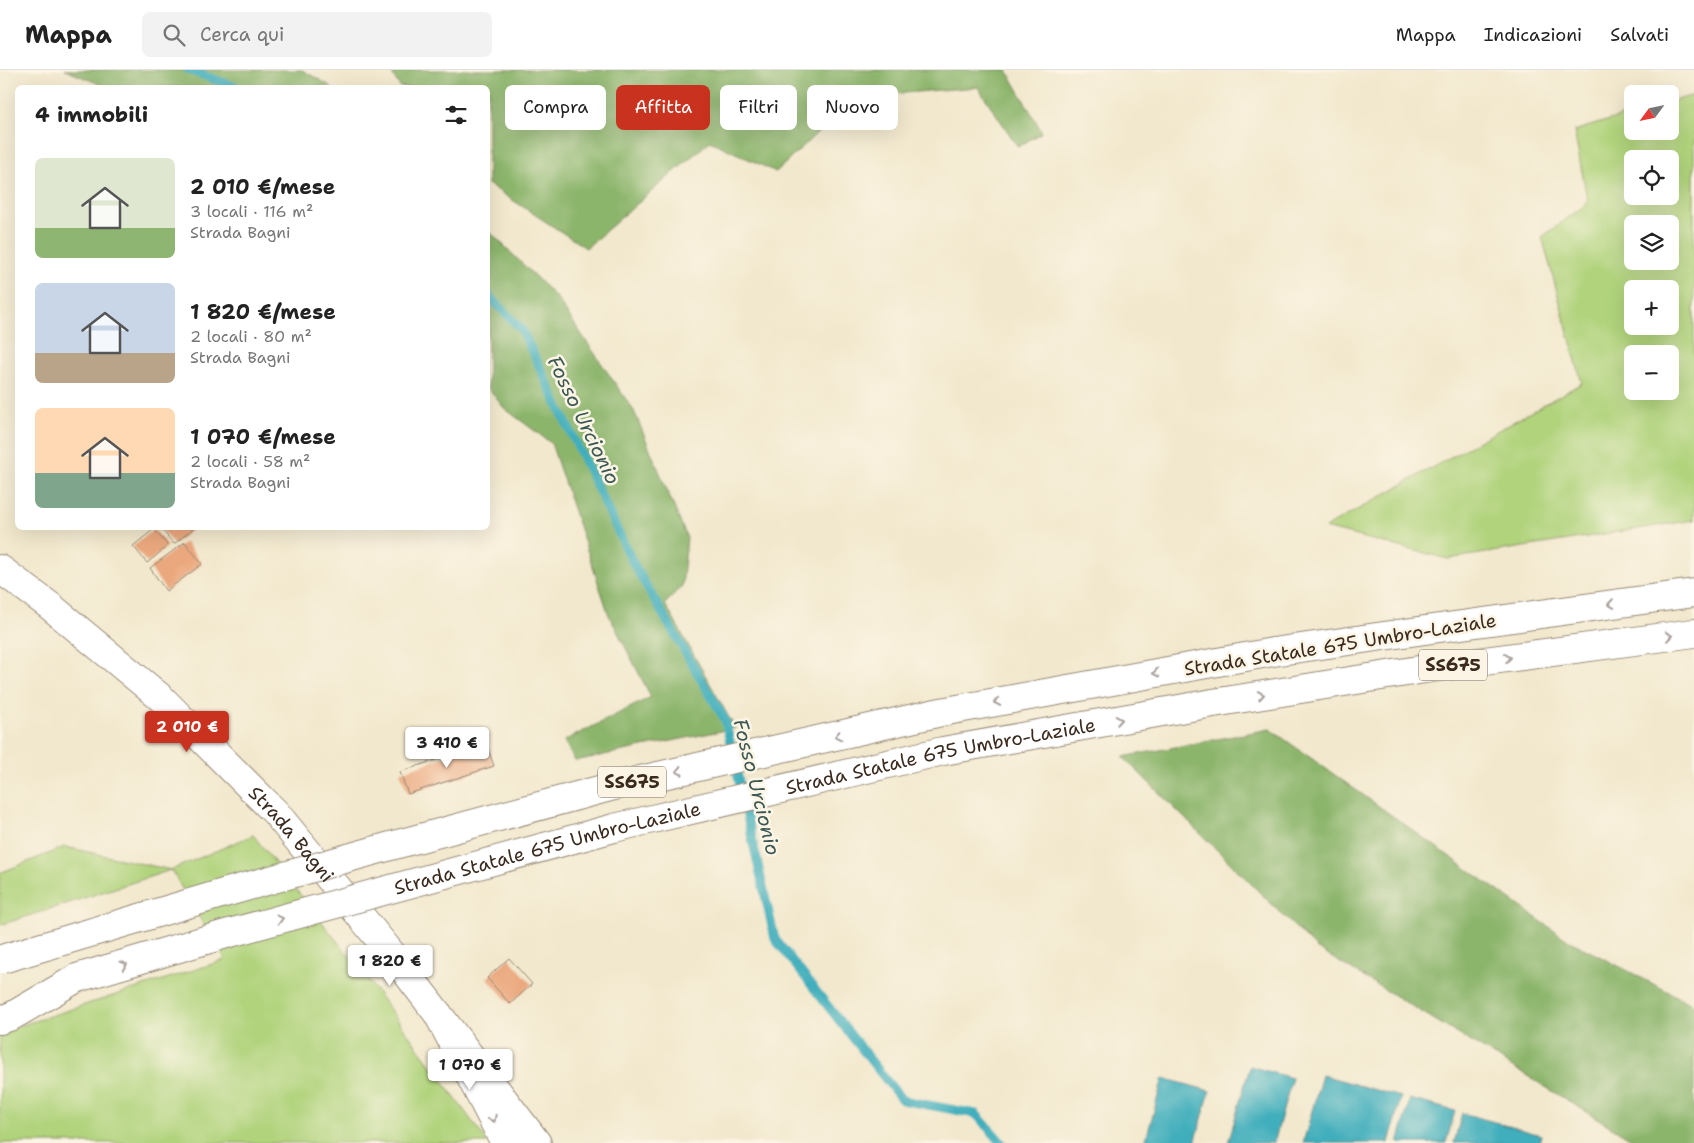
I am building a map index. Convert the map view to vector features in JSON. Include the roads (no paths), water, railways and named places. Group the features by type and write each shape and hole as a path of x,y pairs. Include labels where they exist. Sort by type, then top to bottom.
{"main road":[{"name":"Strada Bagni","path":"0,569 50,606 161,698 268,806 376,935 537,1143"},
{"name":"Strada Statale 675 Umbro-Laziale","path":"1,959 360,855 614,786 941,712 1273,652 1694,593"},
{"name":"Strada Statale 675 Umbro-Laziale","path":"0,1002 226,934 614,828 943,751 1213,703 1425,669 1694,633"},
{"path":"0,1020 12,1016 77,978"},
{"path":"438,1014 505,1143"}],"water":[{"path":"1250,1066 1292,1078 1274,1143 1228,1143"},
{"path":"1322,1075 1401,1097 1389,1143 1303,1143"},
{"path":"1163,1078 1210,1091 1195,1143 1145,1143"},
{"path":"1410,1099 1455,1111 1446,1143 1398,1143"},
{"path":"1462,1113 1541,1135 1539,1143 1454,1143"}],"waterway":[{"name":"Fosso Urcionio","path":"188,70 230,85"},
{"name":"Fosso Urcionio","path":"490,297 522,330 634,565 725,720 775,939 902,1100 976,1114 1002,1143"}]}
